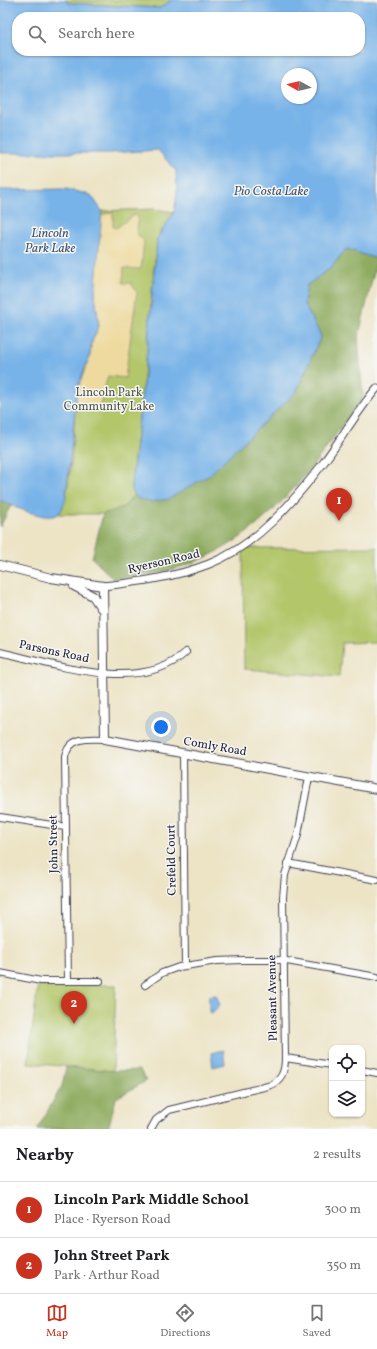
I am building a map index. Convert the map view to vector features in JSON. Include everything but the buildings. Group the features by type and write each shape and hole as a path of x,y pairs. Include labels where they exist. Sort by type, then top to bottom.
{"main road":[{"name":"Ryerson Road","path":"0,564 51,578 102,586"},
{"path":"51,578 78,587 89,593 97,600 102,611"},
{"path":"102,586 105,739"},
{"name":"Comly Road","path":"105,739 377,789"}],"street":[{"name":"Ryerson Road","path":"102,586 164,576 202,567 226,556 243,545 272,521 300,491 326,459 377,388"},
{"name":"Parsons Road","path":"0,652 85,671 145,673 156,671 176,662 186,652"},
{"name":"John Street","path":"68,981 65,827 67,748 75,741 105,739"},
{"name":"Crefeld Court","path":"183,754 185,966"},
{"name":"Pleasant Avenue","path":"151,1129 156,1120 169,1110 276,1082 283,1073 285,1058 283,897 288,863 298,835 309,777"},
{"path":"0,817 65,827"},
{"path":"288,863 377,880"},
{"path":"145,985 162,972 185,966 217,961 283,960 377,976"},
{"path":"0,973 41,981 100,981"},
{"path":"285,1058 329,1065"},
{"path":"365,1071 377,1073"}],"green space":[{"path":"66,0 172,0 160,8 67,3"},
{"name":"Lincoln Park Community Lake","path":"154,209 174,212 168,224 160,232 154,267 147,351 131,485 134,495 124,507 103,514 59,514 67,491 70,473 77,388 94,277 102,211"},
{"path":"346,249 377,259 358,339 363,397 303,478 282,502 258,524 232,543 203,558 170,570 113,579 92,558 103,514 124,507 134,495 139,499 296,392 321,336 304,304 307,285 331,268"},
{"path":"0,500 11,505 0,527"},
{"path":"377,547 377,642 342,643 339,677 244,669 243,550 245,548"},
{"path":"38,985 116,985 113,1071 28,1063"},
{"path":"66,1067 113,1071 140,1070 146,1081 116,1098 108,1129 37,1129 62,1086"}],"sand":[{"path":"113,212 113,227 116,228 136,214 138,217 137,234 144,241 141,269 124,268 123,283 131,283 137,292 125,378 108,376 99,408 91,412 75,408 77,390 90,355 92,341 99,326 95,295 101,215"}],"water":[{"name":"Pio Costa Lake","path":"0,0 66,0 67,3 160,8 172,0 377,0 377,259 346,249 331,268 307,285 304,304 321,336 296,392 209,475 169,499 150,502 139,499 134,495 131,485 147,351 157,239 174,212 177,195 176,171 158,150 110,153 0,153"},
{"name":"Lincoln Park Lake","path":"66,189 91,195 102,211 95,295 99,326 92,341 90,355 77,390 66,497 58,514 46,516 29,512 0,500 0,190"},
{"path":"216,995 220,1005 212,1013 209,1012 209,996"},
{"path":"223,1050 225,1064 213,1067 211,1053"}],"place":[{"name":"Lincoln Park Middle School","path":"339,521"},
{"name":"John Street Park","path":"74,1024"}]}
